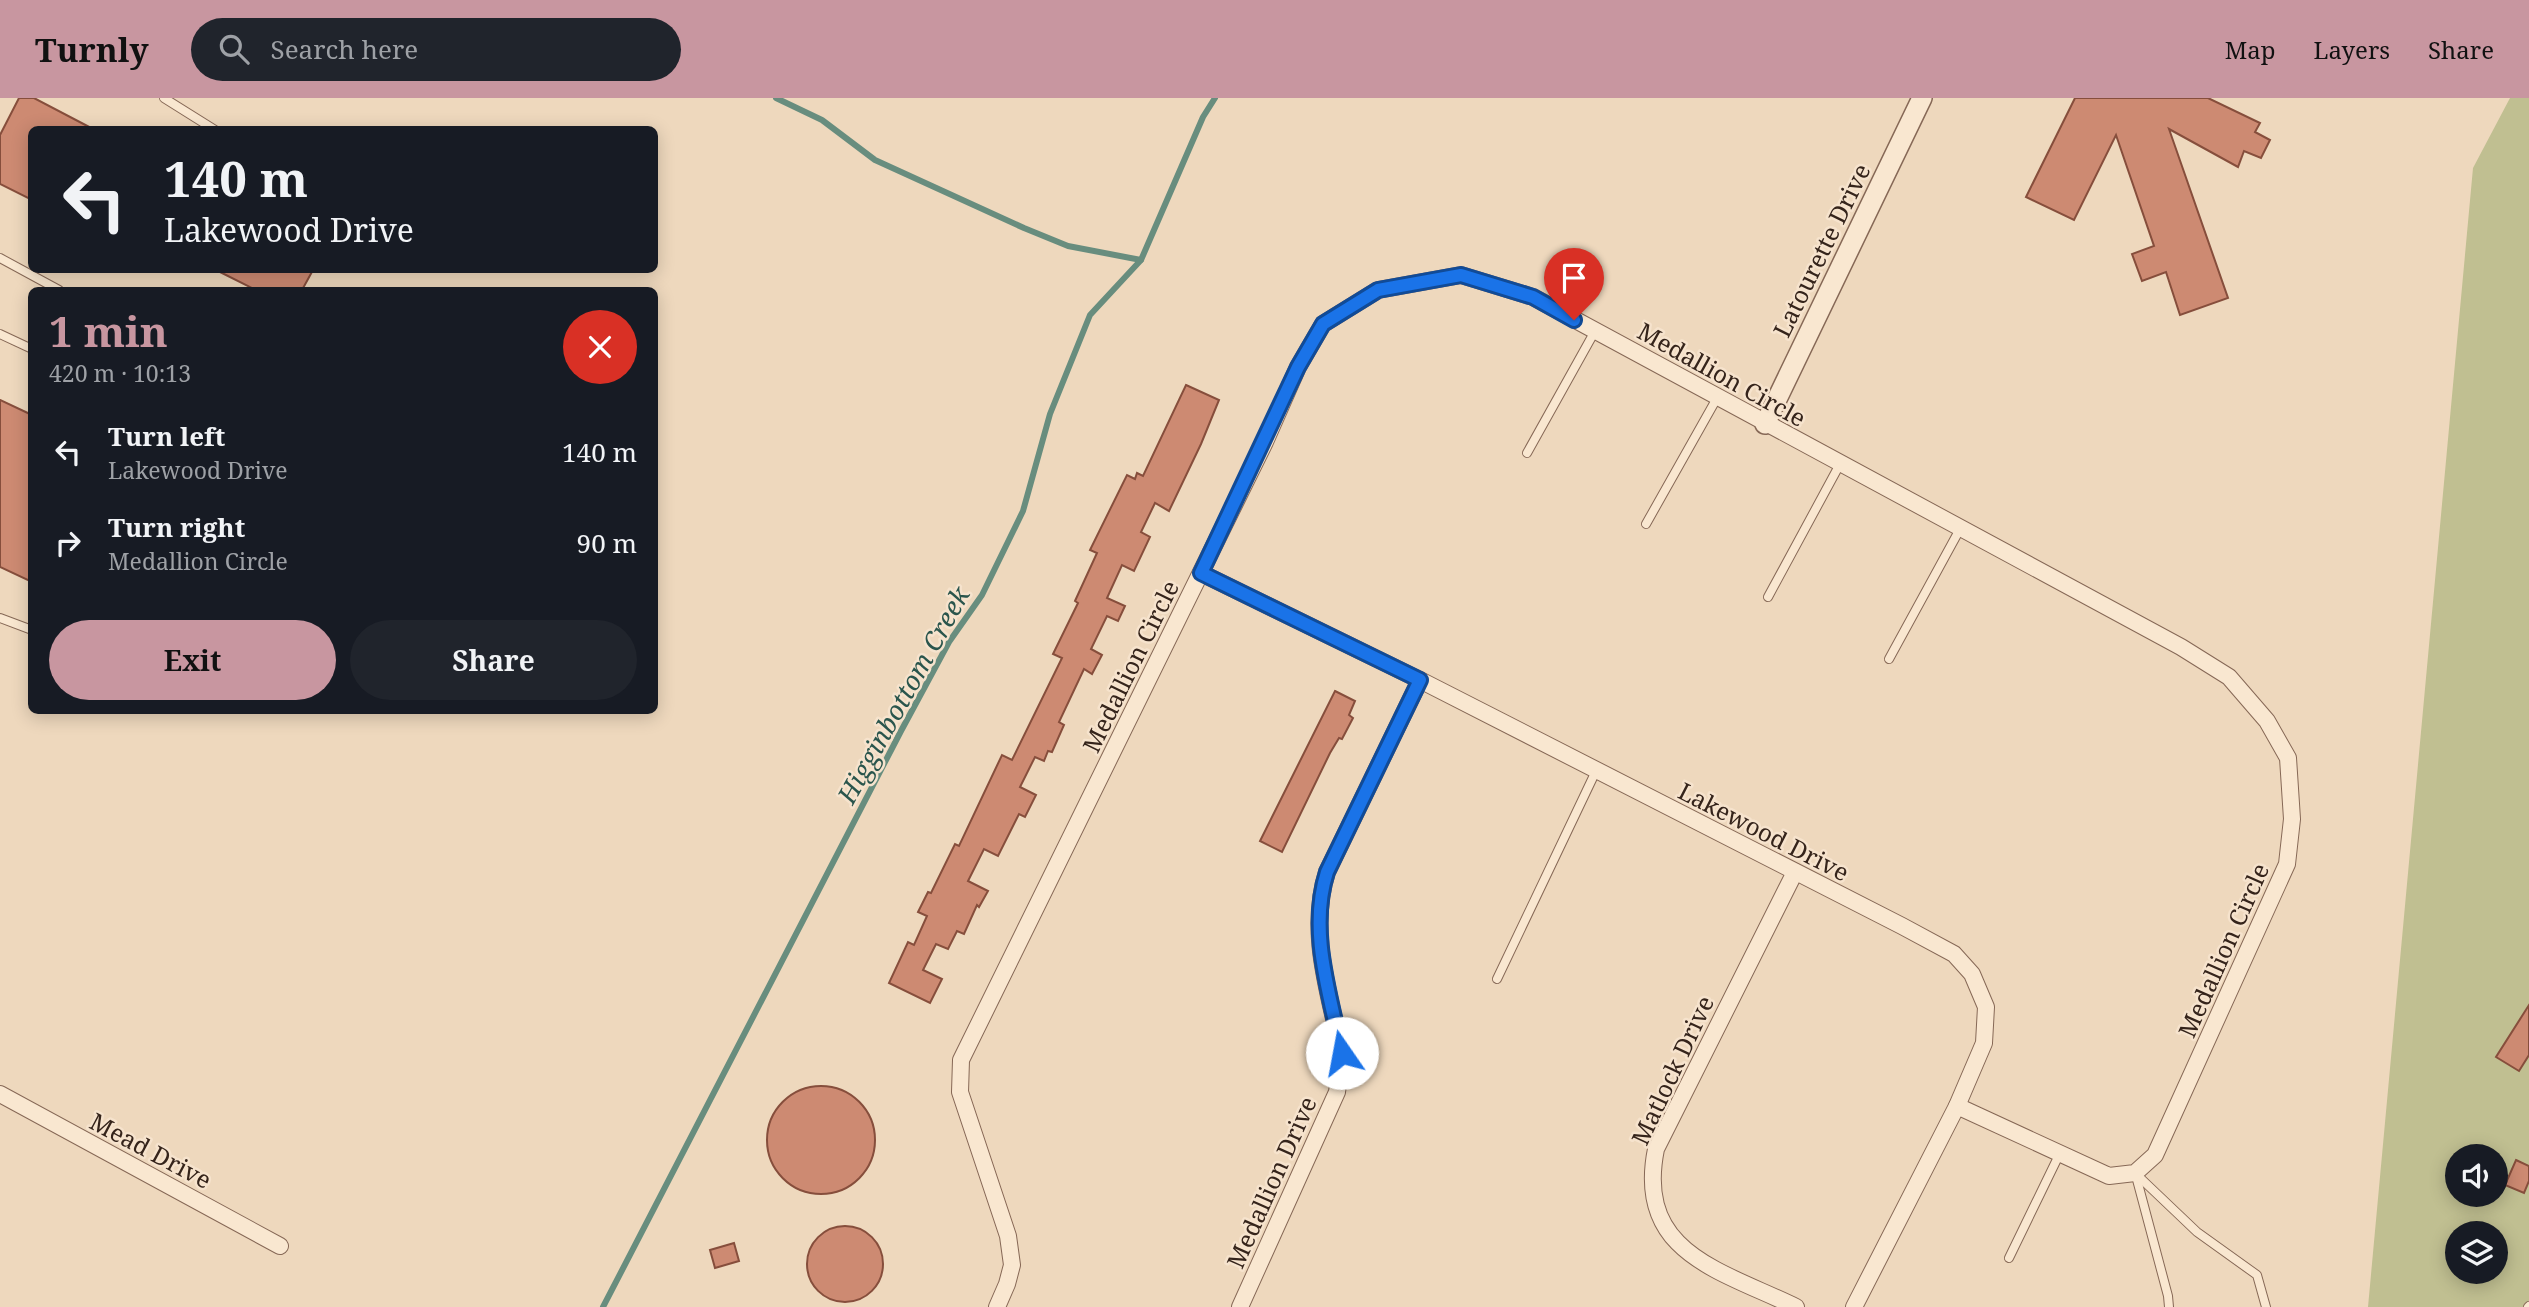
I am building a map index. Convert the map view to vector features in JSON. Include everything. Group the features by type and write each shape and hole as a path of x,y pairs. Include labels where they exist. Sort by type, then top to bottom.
{"street":[{"name":"Latourette Drive","path":"1765,424 1922,98"},
{"name":"Medallion Circle","path":"998,1307 1012,1265 1008,1236 960,1092 961,1060 1201,573 1298,367 1323,324 1378,290 1461,275 1533,297 2181,647 2230,677 2267,721 2288,758 2292,819 2287,864 2155,1155 2135,1173"},
{"name":"Lakewood Drive","path":"1201,573 1420,680 1954,954 1972,974 1986,1007 1984,1043 1957,1106 1854,1307"},
{"name":"Medallion Drive","path":"1240,1307 1337,1092 1343,1066 1324,969 1318,912 1321,889 1420,680"},
{"name":"Matlock Drive","path":"1794,872 1656,1149 1651,1173 1657,1213 1683,1250 1796,1307"},
{"name":"Mead Drive","path":"0,1094 280,1246"},
{"path":"1957,1106 2109,1175 2135,1173"}],"lane":[{"path":"164,98 209,126"},
{"path":"0,258 53,287"},
{"path":"1527,453 1595,331"},
{"path":"0,334 28,347"},
{"path":"1646,524 1717,398"},
{"path":"1768,597 1840,464"},
{"path":"1889,659 1960,529"},
{"path":"0,618 28,628"},
{"path":"1497,979 1596,771"},
{"path":"2009,1258 2060,1153"},
{"path":"2135,1173 2169,1307"},
{"path":"2135,1173 2197,1232 2257,1275 2266,1307"}],"shaded area":[{"path":"2510,98 2529,98 2529,1307 2368,1307 2473,168"}],"building":[{"path":"19,98 34,98 87,126 28,126 28,198 0,184 0,135"},
{"path":"2075,98 2208,98 2260,123 2255,132 2270,140 2261,158 2244,151 2238,167 2169,129 2228,298 2180,315 2166,272 2142,281 2132,254 2154,246 2116,135 2074,220 2026,197"},
{"path":"222,273 311,273 304,287 250,287"},
{"path":"1186,385 1219,400 1201,444 1169,511 1155,503 1141,532 1150,537 1134,571 1122,565 1107,598 1125,606 1118,621 1107,616 1091,649 1102,655 1092,674 1084,669 1059,722 1064,725 1052,752 1048,751 1044,761 1035,757 1020,787 1036,795 1025,817 1019,814 998,856 984,849 968,881 988,891 979,907 977,905 964,934 957,931 948,949 936,944 923,970 942,979 930,1003 889,983 908,942 914,945 927,916 918,912 928,892 931,893 955,844 959,846 1002,755 1012,760 1062,658 1053,654 1078,603 1075,601 1097,553 1090,550 1127,475 1135,479 1137,473 1143,476"},
{"path":"0,400 28,413 28,580 0,567"},
{"path":"1335,691 1355,701 1349,715 1353,718 1342,739 1339,738 1330,753 1282,852 1260,841"},
{"path":"2529,1005 2529,1055 2519,1071 2496,1057"},
{"path":"821,1086 842,1090 859,1102 871,1119 875,1140 871,1161 859,1178 842,1190 821,1194 800,1190 783,1178 771,1161 767,1140 771,1119 783,1102 800,1090"},
{"path":"2516,1160 2529,1166 2529,1181 2524,1193 2508,1186 2508,1178"},
{"path":"845,1226 859,1229 872,1237 880,1250 883,1264 880,1278 872,1291 859,1299 845,1302 831,1299 818,1291 810,1278 807,1264 810,1250 818,1237 831,1229"},
{"path":"734,1243 739,1261 715,1268 710,1250"}],"waterway":[{"path":"776,98 822,120 875,160 1024,228 1068,246 1141,260"},
{"name":"Higginbottom Creek","path":"603,1307 901,731 949,642 982,595 1023,511 1050,414 1090,315 1141,260 1203,117 1215,98"}],"route":[{"path":"1342,1053 1324,969 1319,930 1321,889 1420,680 1201,573 1298,367 1323,324 1378,290 1461,275 1533,297 1574,320"}]}
